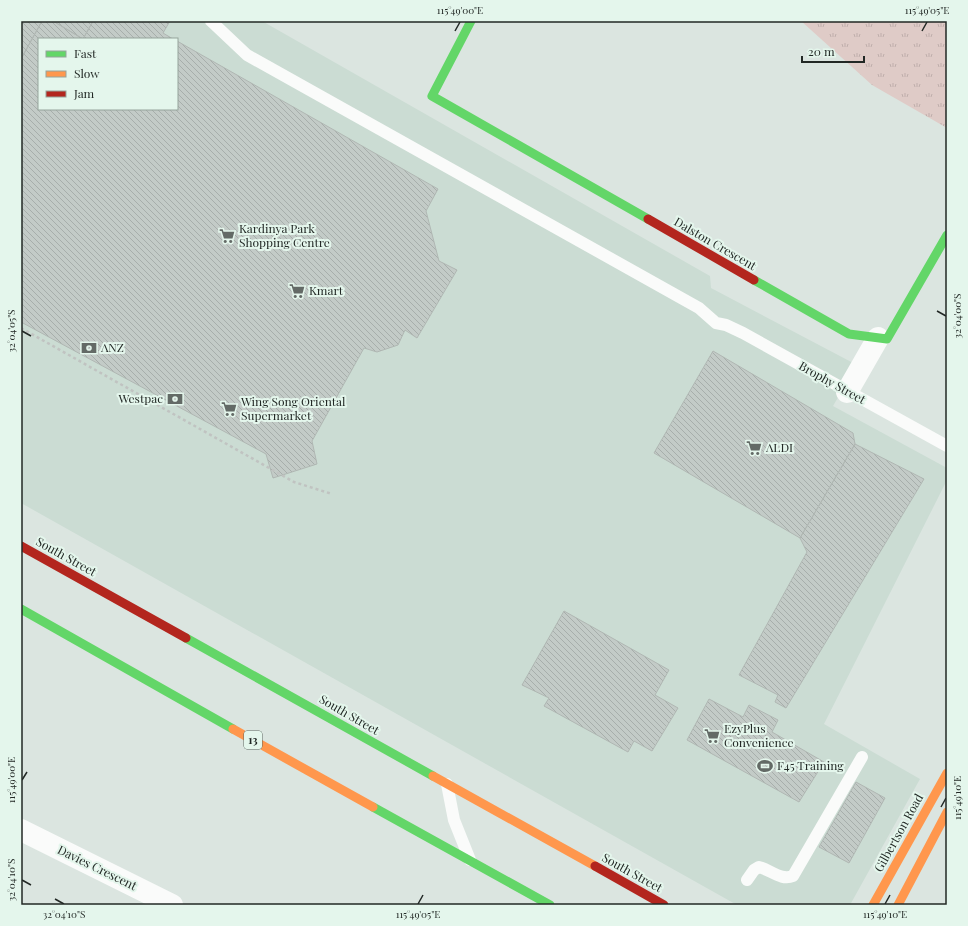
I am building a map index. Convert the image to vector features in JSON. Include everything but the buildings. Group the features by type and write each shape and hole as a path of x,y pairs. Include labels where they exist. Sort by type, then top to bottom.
{"main road":[{"name":"Dalston Crescent","path":"472,21 432,96 849,334 878,338"},
{"path":"878,338 887,339 947,235"},
{"name":"South Street","path":"21,546 160,622 446,784 664,905"},
{"name":"13","path":"21,609 550,905"},
{"name":"Gilbertson Road","path":"873,905 947,773"},
{"path":"898,905 947,812"}],"street":[{"path":"847,392 878,338"},
{"name":"Davies Crescent","path":"21,830 172,905"}],"lane":[{"name":"Brophy Street","path":"211,21 247,55 699,308 716,323 726,325 743,333 847,392 947,446"},
{"path":"747,880 754,870 760,867 782,877 790,878 793,876 862,757"},
{"path":"446,784 454,820 471,861"}],"path":[{"path":"21,328 294,482 332,494"}],"shaded area":[{"path":"21,21 262,21 710,276 711,288 857,365 833,406 947,468 947,480 824,724 920,779 850,905 737,905 21,503"}],"green space":[{"path":"801,21 947,21 947,128 872,85"}],"traffic: fast":[{"path":"471,21 432,96 648,219"},
{"path":"754,280 849,334 887,339 947,235"},
{"path":"21,609 233,729"},
{"path":"186,638 433,776"},
{"path":"373,807 550,905"}],"traffic: slow":[{"path":"233,729 373,807"},
{"path":"873,905 947,773"},
{"path":"433,776 595,866"},
{"path":"898,905 947,812"}],"traffic: jam":[{"path":"648,219 754,280"},
{"path":"21,546 186,638"},
{"path":"595,866 664,905"}],"place":[{"name":"Kardinya Park Shopping Centre","path":"227,236"},
{"name":"Kmart","path":"297,291"},
{"name":"ANZ","path":"89,348"},
{"name":"Westpac","path":"175,399"},
{"name":"Wing Song Oriental Supermarket","path":"229,409"},
{"name":"ALDI","path":"754,448"},
{"name":"EzyPlus Convenience","path":"712,736"},
{"name":"F45 Training","path":"765,766"}]}
